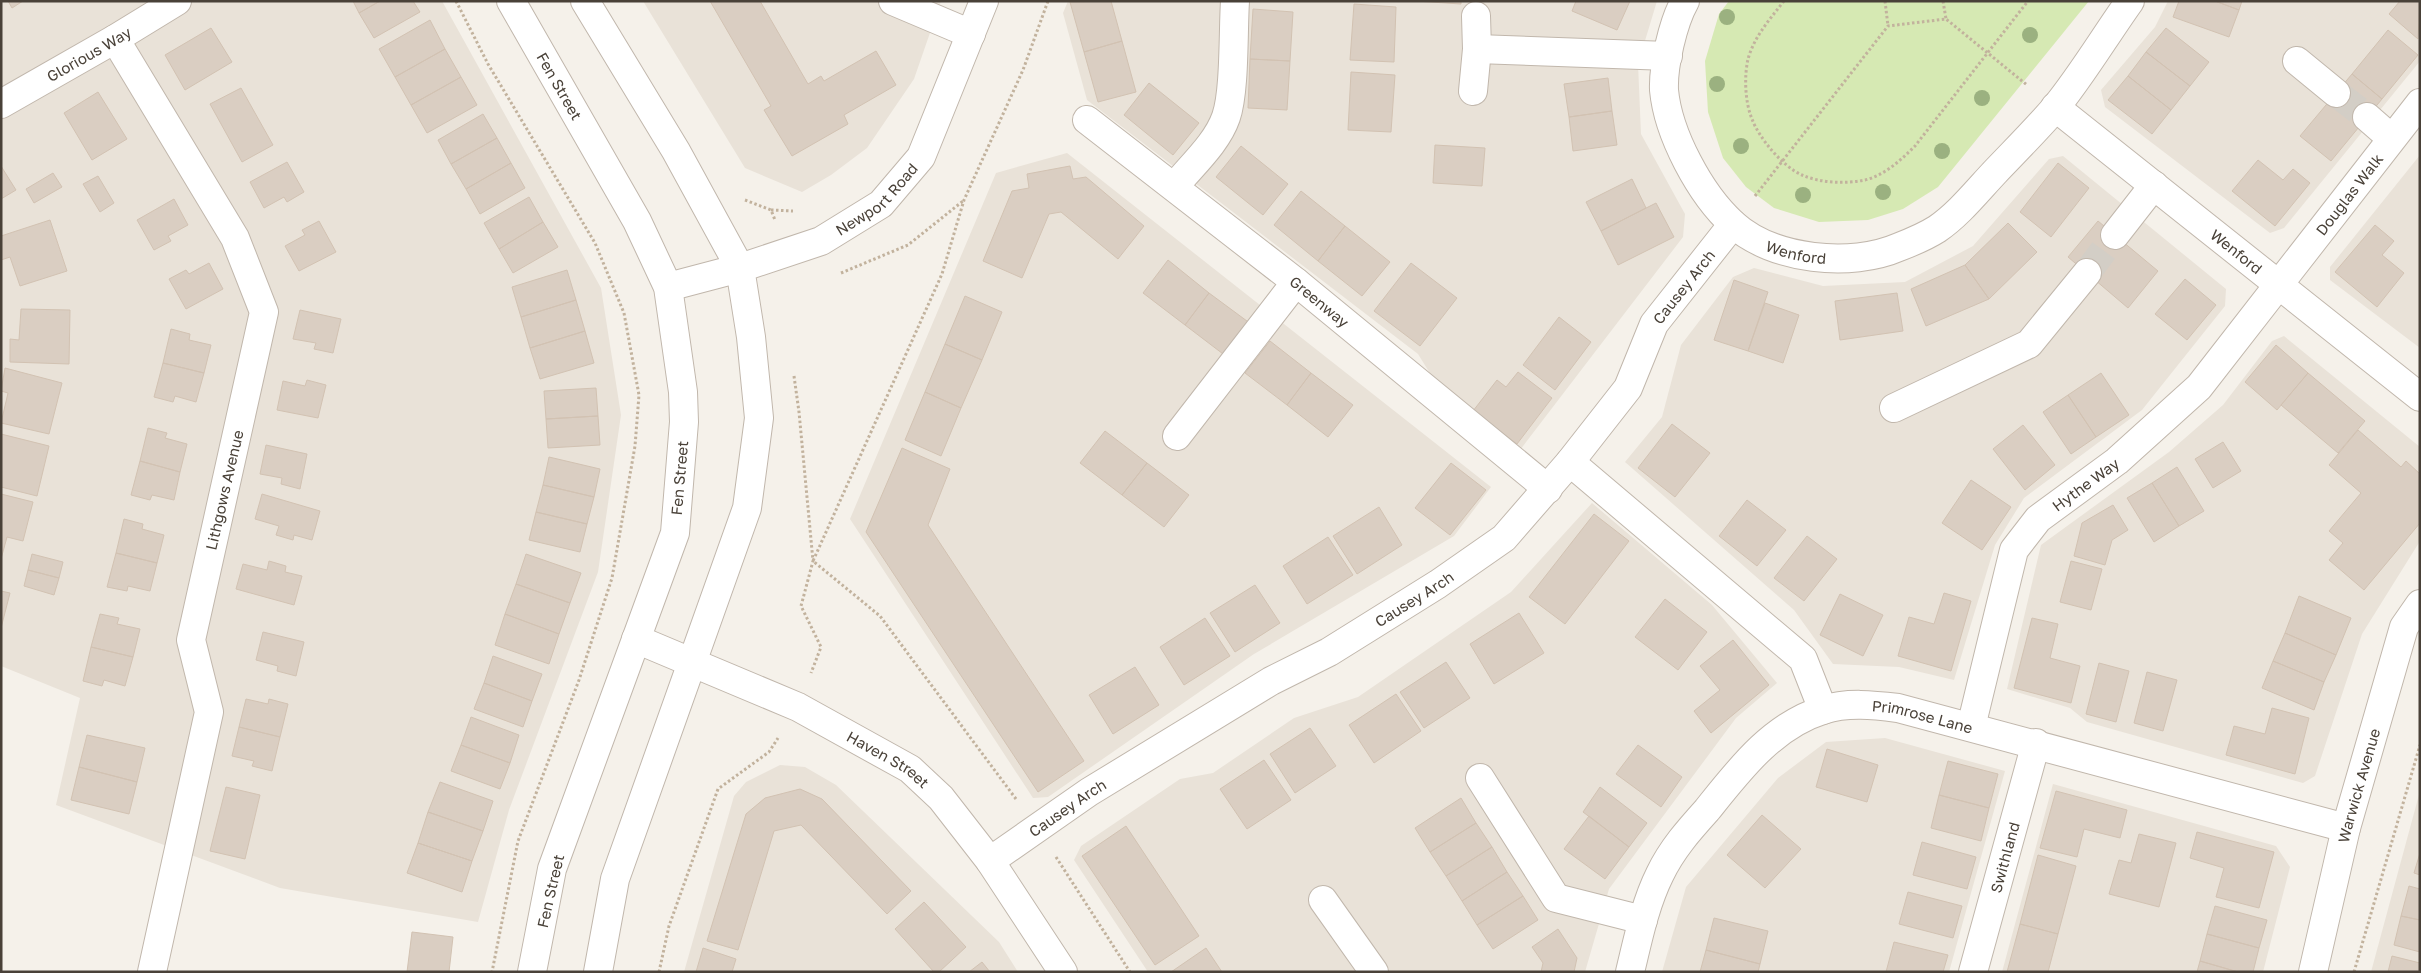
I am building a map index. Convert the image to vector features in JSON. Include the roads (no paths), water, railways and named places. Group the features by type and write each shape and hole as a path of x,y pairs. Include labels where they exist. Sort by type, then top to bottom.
{"street":[{"name":"Glorious Way","path":"1,104 116,39 177,1"},
{"name":"Fen Street","path":"511,1 637,221 668,288 683,392 684,422 675,533 552,870 532,972"},
{"path":"585,1 672,144 740,268 751,337 759,418 747,508 694,663 615,879 598,972"},
{"path":"893,1 971,34"},
{"name":"Newport Road","path":"668,288 740,268 821,241 881,204 920,157 984,1"},
{"path":"1175,186 1217,135 1226,117 1230,89 1235,1"},
{"name":"Wenford","path":"1685,1 1680,11 1668,56 1664,90 1677,141 1700,187 1733,224 1760,242 1800,256 1848,259 1898,248 1938,228 1972,197 2055,107 2130,1"},
{"path":"1473,91 1477,49 1476,16"},
{"name":"Lithgows Avenue","path":"116,39 235,238 264,312 191,640 209,712 152,972"},
{"path":"1477,49 1668,56"},
{"path":"2297,61 2336,93"},
{"name":"Douglas Walk","path":"2277,284 2420,103"},
{"name":"Wenford","path":"2055,107 2420,397"},
{"path":"2366,117 2392,138"},
{"name":"Greenway","path":"1088,120 1296,282 1548,489"},
{"path":"2116,236 2154,185"},
{"name":"Causey Arch","path":"990,861 1090,792 1271,680 1329,652 1438,584 1504,538 1548,489 1628,388 1654,324 1733,224"},
{"path":"1894,408 2029,344 2087,273"},
{"path":"1177,436 1296,282"},
{"name":"Hythe Way","path":"1971,727 2014,550 2038,519 2117,461 2199,387 2277,284"},
{"path":"1570,462 1803,660 1823,710"},
{"name":"Warwick Avenue","path":"2313,972 2346,828 2404,627 2420,604"},
{"name":"Haven Street","path":"636,639 798,707 910,769 941,798 990,861 1063,972"},
{"name":"Primrose Lane","path":"1630,972 1643,920 1658,876 1670,853 1752,754 1786,727 1823,710 1863,704 1898,708 2036,743 2346,828"},
{"name":"Swithland","path":"1973,972 2036,743"},
{"path":"1480,778 1556,898 1643,920"},
{"path":"1323,900 1369,970"}],"tunnel":[{"path":"2336,93 2367,117"},
{"path":"2087,273 2115,235"}]}
